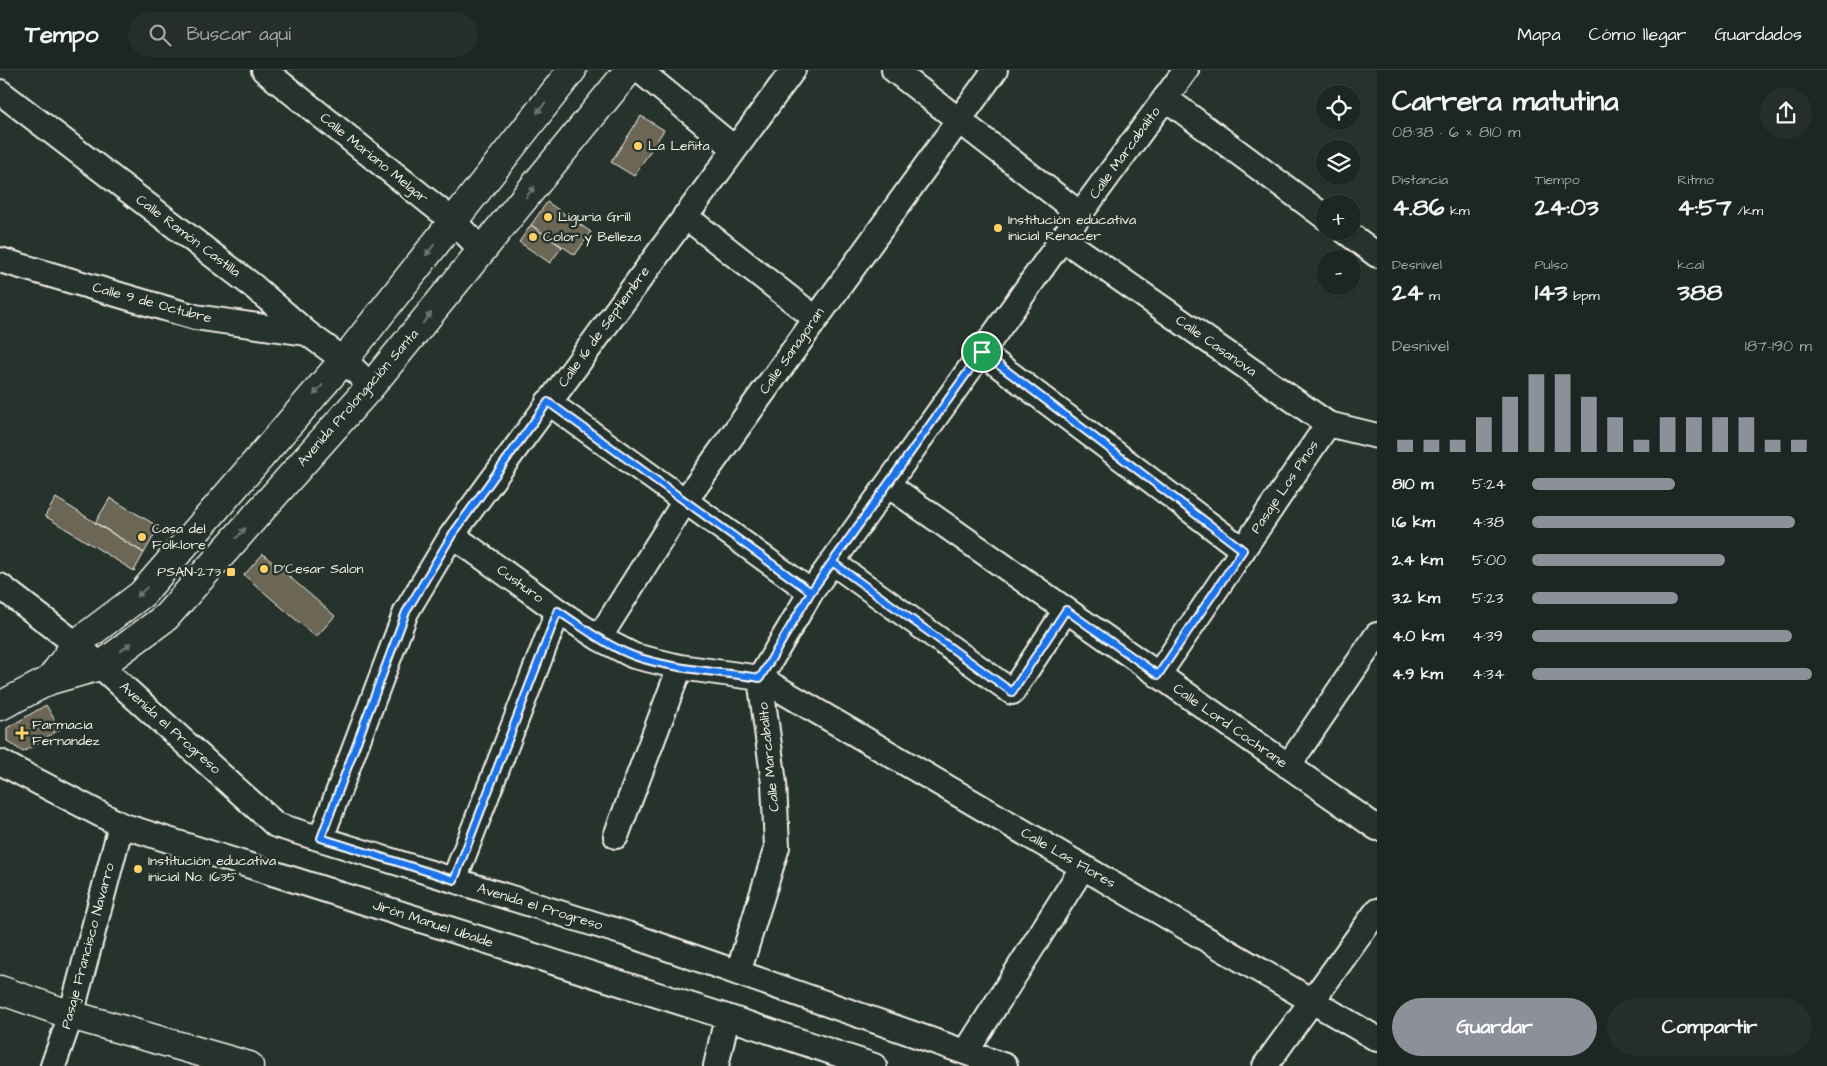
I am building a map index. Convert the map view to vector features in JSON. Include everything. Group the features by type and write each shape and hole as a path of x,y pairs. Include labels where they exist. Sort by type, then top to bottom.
{"street":[{"name":"Calle Mariano Melgar","path":"264,70 453,221 482,250"},
{"name":"Avenida Prolongación Santa","path":"50,680 76,644 142,594 344,360 572,70"},
{"name":"Avenida Prolongación Santa","path":"0,706 50,680 100,666 166,618 371,386 629,70"},
{"path":"638,70 734,148"},
{"name":"Calle 16 de Septiembre","path":"321,838 406,612 452,535 793,70"},
{"path":"894,70 1080,214"},
{"name":"Calle Sanagoran","path":"599,638 686,501 815,318 995,70"},
{"name":"Calle Marcabalito","path":"738,973 777,847 774,783 760,678 811,592 832,562 1062,239 1186,70"},
{"name":"Calle Ramón Castilla","path":"0,92 253,286 307,333 344,360 371,386"},
{"path":"1165,98 1316,210"},
{"path":"685,216 815,318"},
{"name":"Calle Casanova","path":"1062,239 1328,424 1377,436"},
{"path":"1357,240 1377,255"},
{"name":"Calle 9 de Octubre","path":"0,260 194,317 307,333"},
{"path":"982,352 1243,550"},
{"path":"548,402 811,592"},
{"name":"Pasaje Los Pinos","path":"1158,675 1328,424"},
{"name":"Calle Lord Cochrane","path":"888,485 1377,828"},
{"name":"Cushuro","path":"452,535 558,611 599,638 634,656 680,667 760,678"},
{"path":"832,562 1012,692 1066,610"},
{"name":"Avenida el Progreso","path":"0,586 76,644 276,825 627,934 1005,1066"},
{"path":"454,880 558,611"},
{"path":"1288,766 1377,635"},
{"path":"616,836 680,667"},
{"name":"Calle Las Flores","path":"760,678 1377,1039"},
{"name":"Jirón Manuel Ubalde","path":"0,762 121,825 727,1017 874,1066"},
{"name":"Pasaje Francisco Navarro","path":"53,1066 71,1015 121,825"},
{"path":"966,1052 1083,866"},
{"path":"1265,1066 1377,911"},
{"path":"0,990 71,1015 249,1066"},
{"path":"716,1066 727,1017"}],"building":[{"name":"La Leñita","path":"641,116 664,130 634,176 611,162"},
{"path":"547,202 591,232 575,255 531,225"},
{"path":"531,225 562,247 550,263 519,242"},
{"path":"56,498 144,553 134,571 45,516"},
{"path":"110,498 159,527 144,553 95,523"},
{"path":"263,554 335,616 316,637 244,575"},
{"path":"46,705 60,729 23,752 7,741 7,728"}],"place":[{"name":"La Leñita","path":"638,146"},
{"name":"Liguria Grill","path":"548,217"},
{"name":"Institución educativa inicial Renacer","path":"998,228"},
{"name":"Color y Belleza","path":"533,237"},
{"name":"Casa del Folklore","path":"142,537"},
{"name":"D'Cesar Salon","path":"264,569"},
{"name":"PSAN-273","path":"231,572"},
{"name":"Farmacia Fernandez","path":"22,733"},
{"name":"Institución educativa inicial No. 1635","path":"138,869"}],"route":[{"path":"982,352 888,485 832,562 811,592 760,678 680,667 634,656 599,638 558,611 454,880 321,838 406,612 452,535 548,402 811,592 832,562 1012,692 1066,610 1158,675 1243,550 982,352"}]}
